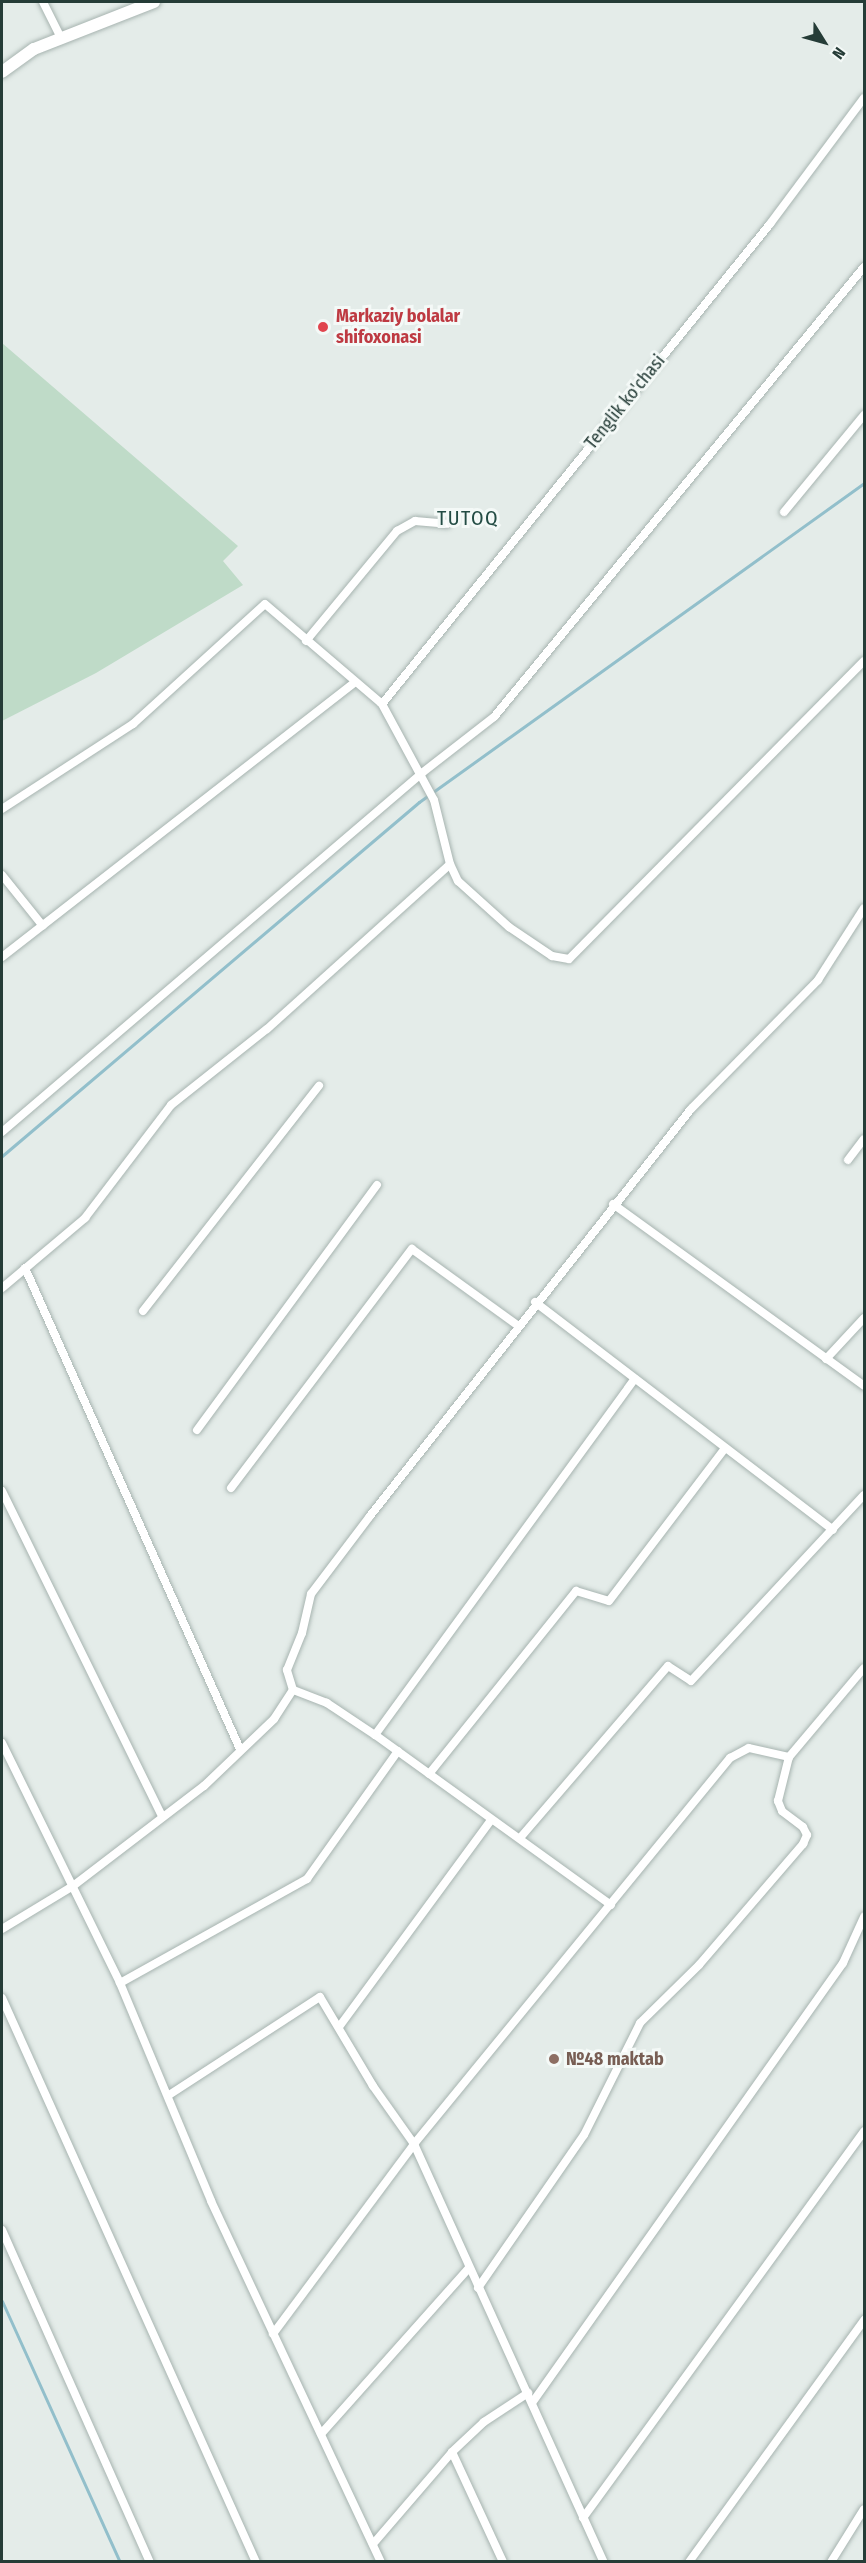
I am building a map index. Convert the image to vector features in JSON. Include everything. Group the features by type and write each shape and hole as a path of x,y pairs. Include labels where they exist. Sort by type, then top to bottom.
{"street":[{"path":"43,2 61,38"},
{"path":"2,72 34,49 154,2"},
{"name":"Tenglik ko'chasi","path":"382,704 770,224 864,98"},
{"path":"2,1132 422,773 494,717 864,267"},
{"path":"783,512 864,415"},
{"path":"306,641 397,531 415,521 447,524"},
{"path":"2,809 133,724 264,604 354,683 382,704 422,773 434,800 450,864 458,880 509,927 552,956 570,959 864,661"},
{"path":"2,957 354,683"},
{"path":"2,1288 85,1218 171,1105 267,1029 450,864"},
{"path":"2,875 42,926"},
{"path":"611,1905 375,1735 327,1703 293,1690 286,1670 302,1633 311,1594 517,1325 613,1204 691,1109 818,980 864,908"},
{"path":"143,1311 319,1086"},
{"path":"848,1160 864,1139"},
{"path":"197,1430 377,1185"},
{"path":"613,1204 864,1386"},
{"path":"231,1488 412,1249 517,1325"},
{"path":"26,1268 240,1749"},
{"path":"535,1302 833,1530"},
{"path":"826,1359 864,1318"},
{"path":"375,1735 635,1379"},
{"path":"429,1774 576,1591 609,1600 725,1448"},
{"path":"2,1491 162,1816"},
{"path":"520,1838 668,1666 691,1681 864,1495"},
{"path":"478,2288 584,2135 640,2023 699,1965 803,1844 807,1835 803,1827 782,1811 778,1801 789,1757 864,1668"},
{"path":"2,1929 74,1886 162,1816 204,1786 240,1749 274,1719 293,1690"},
{"path":"2,1743 120,1983 169,2095 211,2201 381,2562"},
{"path":"273,2334 414,2144 730,1758 749,1748 789,1757"},
{"path":"120,1983 307,1879 398,1751"},
{"path":"339,2027 491,1820"},
{"path":"532,2403 843,1963 864,1917"},
{"path":"169,2095 320,1997 373,2086 414,2144 604,2562"},
{"path":"2,1998 256,2562"},
{"path":"583,2518 864,2131"},
{"path":"2,2230 150,2562"},
{"path":"321,2434 469,2268"},
{"path":"689,2562 864,2320"},
{"path":"373,2544 452,2452 484,2422 528,2393"},
{"path":"452,2452 503,2562"},
{"path":"831,2562 864,2509"}],"green space":[{"path":"2,343 238,546 223,561 243,585 96,673 2,721"}],"waterway":[{"path":"2,1156 419,802 864,483"},
{"path":"2,2301 120,2562"}],"place":[{"name":"Markaziy bolalar shifoxonasi","path":"323,327"},
{"name":"№48 maktab","path":"554,2059"}],"district":[{"name":"TUTOQ","path":"468,518"}]}
